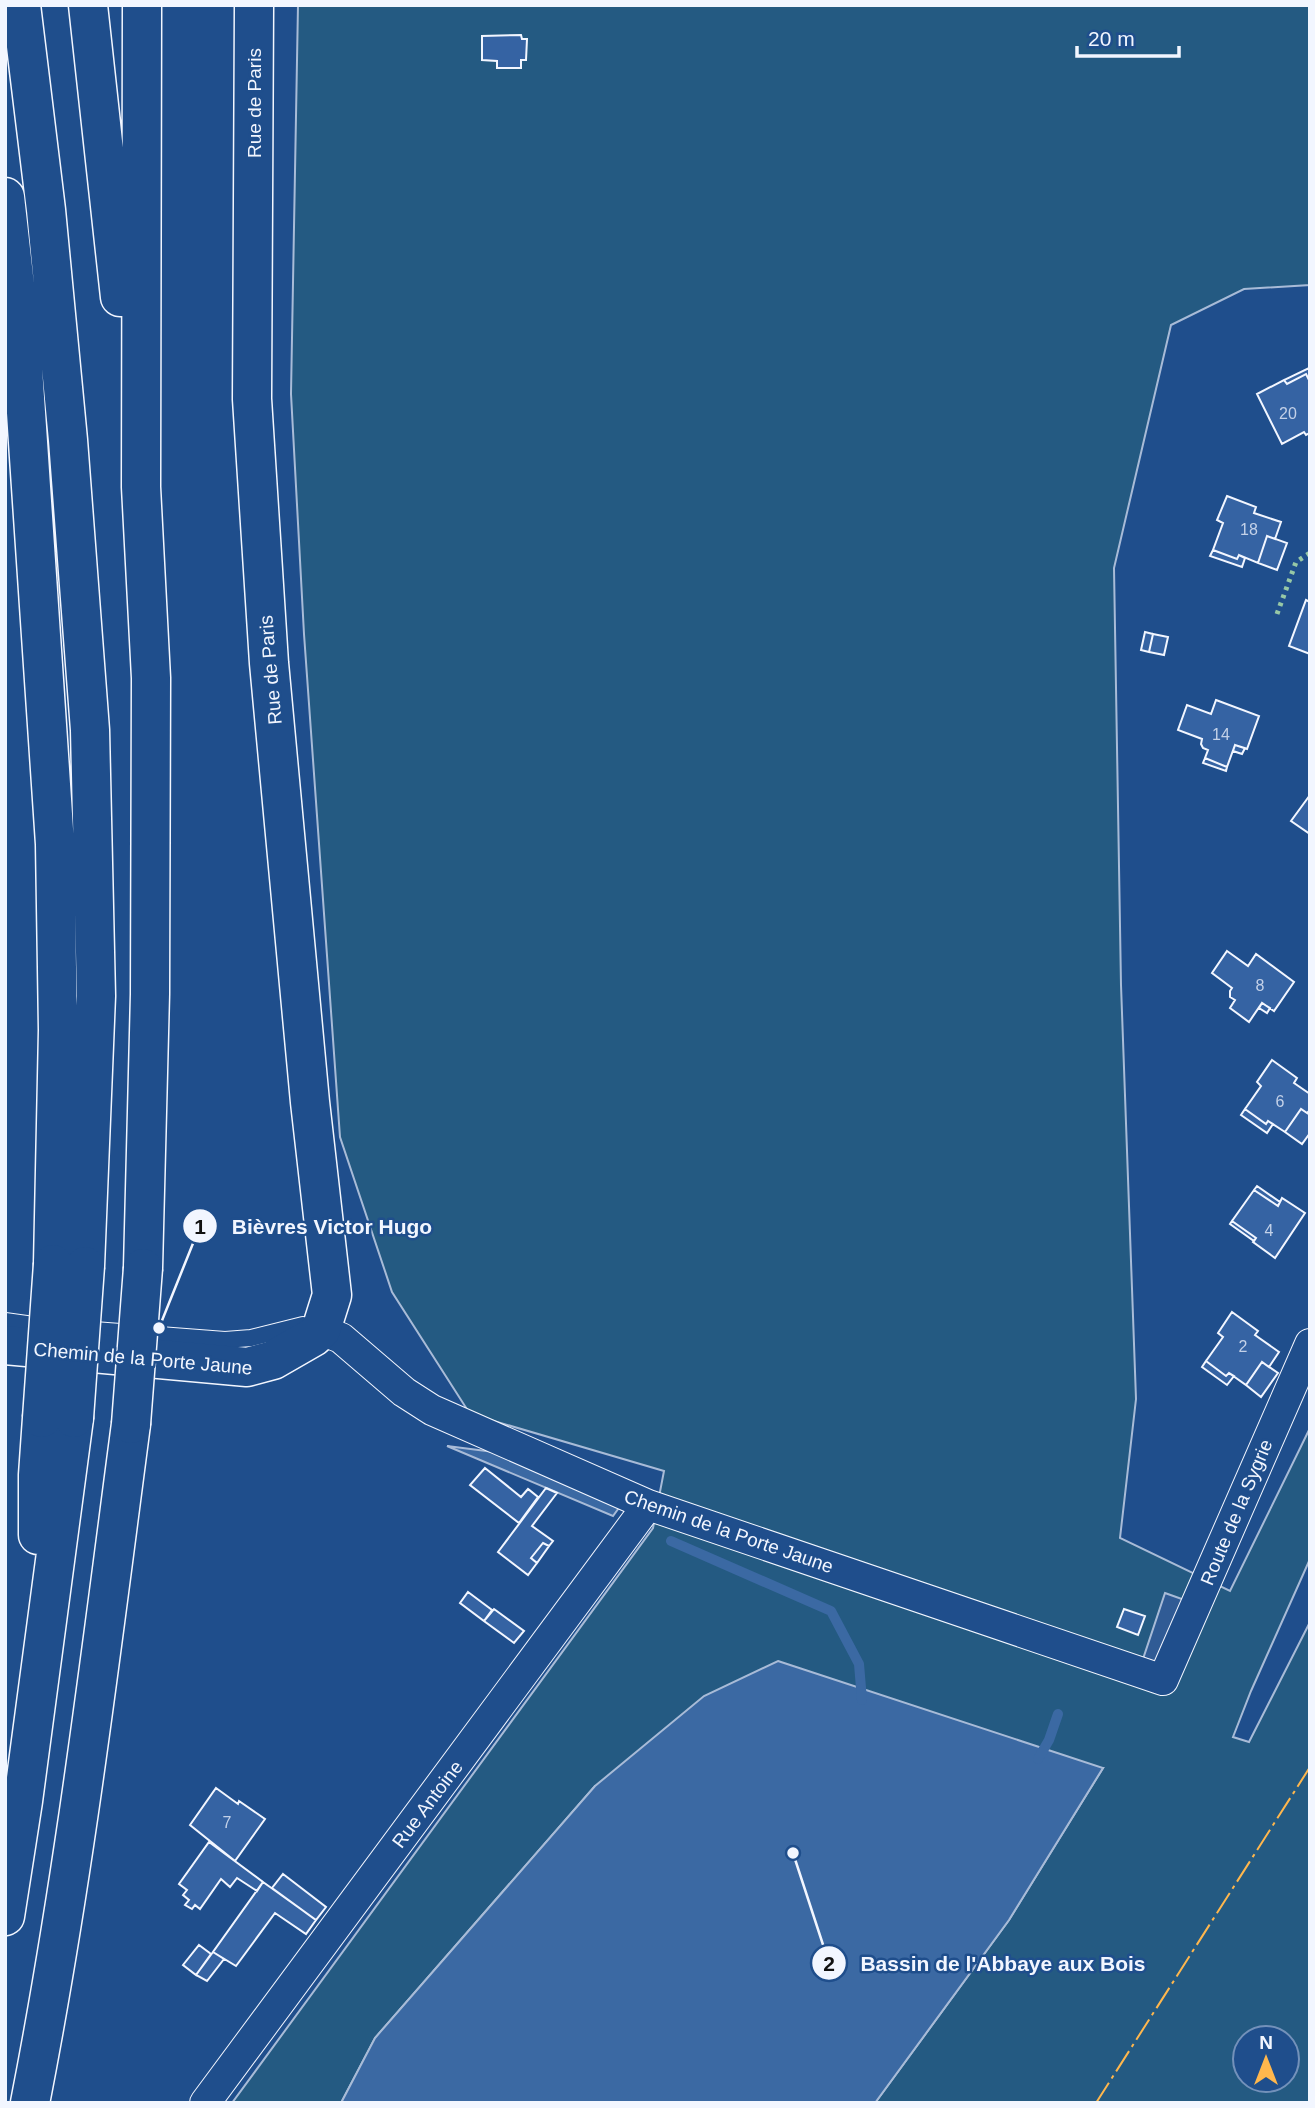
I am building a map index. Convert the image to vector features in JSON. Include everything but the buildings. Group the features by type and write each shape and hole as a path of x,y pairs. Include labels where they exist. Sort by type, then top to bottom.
{"main road":[{"path":"5,1916 38,1687 69,1265 96,1018 90,730 53,277 21,5"},
{"path":"88,5 141,487"},
{"path":"30,2103 51,1996 80,1805 131,1424 143,1268 150,994 151,678 141,487 142,5"},
{"name":"Rue de Paris","path":"254,5 252,400 271,690 314,1143 332,1295 321,1330"},
{"path":"5,197 21,338 55,844 58,1030 69,1265"},
{"name":"Chemin de la Porte Jaune","path":"5,1345 264,1369 321,1330"}],"street":[{"name":"Chemin de la Porte Jaune","path":"321,1330 341,1338 404,1392 432,1410 648,1505 1163,1680"},
{"name":"Route de la Sygrie","path":"1163,1680 1310,1344"},
{"name":"Rue Antoine","path":"205,2103 648,1505"}],"lane":[{"path":"5,1321 201,1340 251,1338 303,1325 321,1330"}],"shaded area":[{"path":"298,5 1310,5 1310,285 1244,289 1171,325 1114,568 1121,985 1136,1399 1120,1538 1230,1591 1310,1428 1310,1559 1233,1737 1249,1742 1310,1622 1310,2103 875,2103 1009,1920 1103,1768 595,1786 375,2038 341,2103 232,2103 653,1528 664,1471 470,1414 392,1292 340,1137 304,634 291,394"},
{"path":"447,1446 494,1452 621,1505 613,1516"},
{"path":"1165,1593 1196,1604 1163,1680 1139,1671"},
{"path":"778,1661 1103,1768 1009,1920 875,2103 341,2103 375,2038 595,1786 704,1696"}],"waterway":[{"path":"671,1541 831,1611 859,1664 862,1700"},
{"path":"1038,1759 1049,1740 1058,1714"}],"hedge":[{"path":"1277,614 1296,562 1310,553"}],"power":[{"path":"1096,2103 1310,1767"}],"place":[{"name":"Bièvres Victor Hugo","path":"159,1328"},
{"name":"Bassin de l'Abbaye aux Bois","path":"793,1853"}]}
